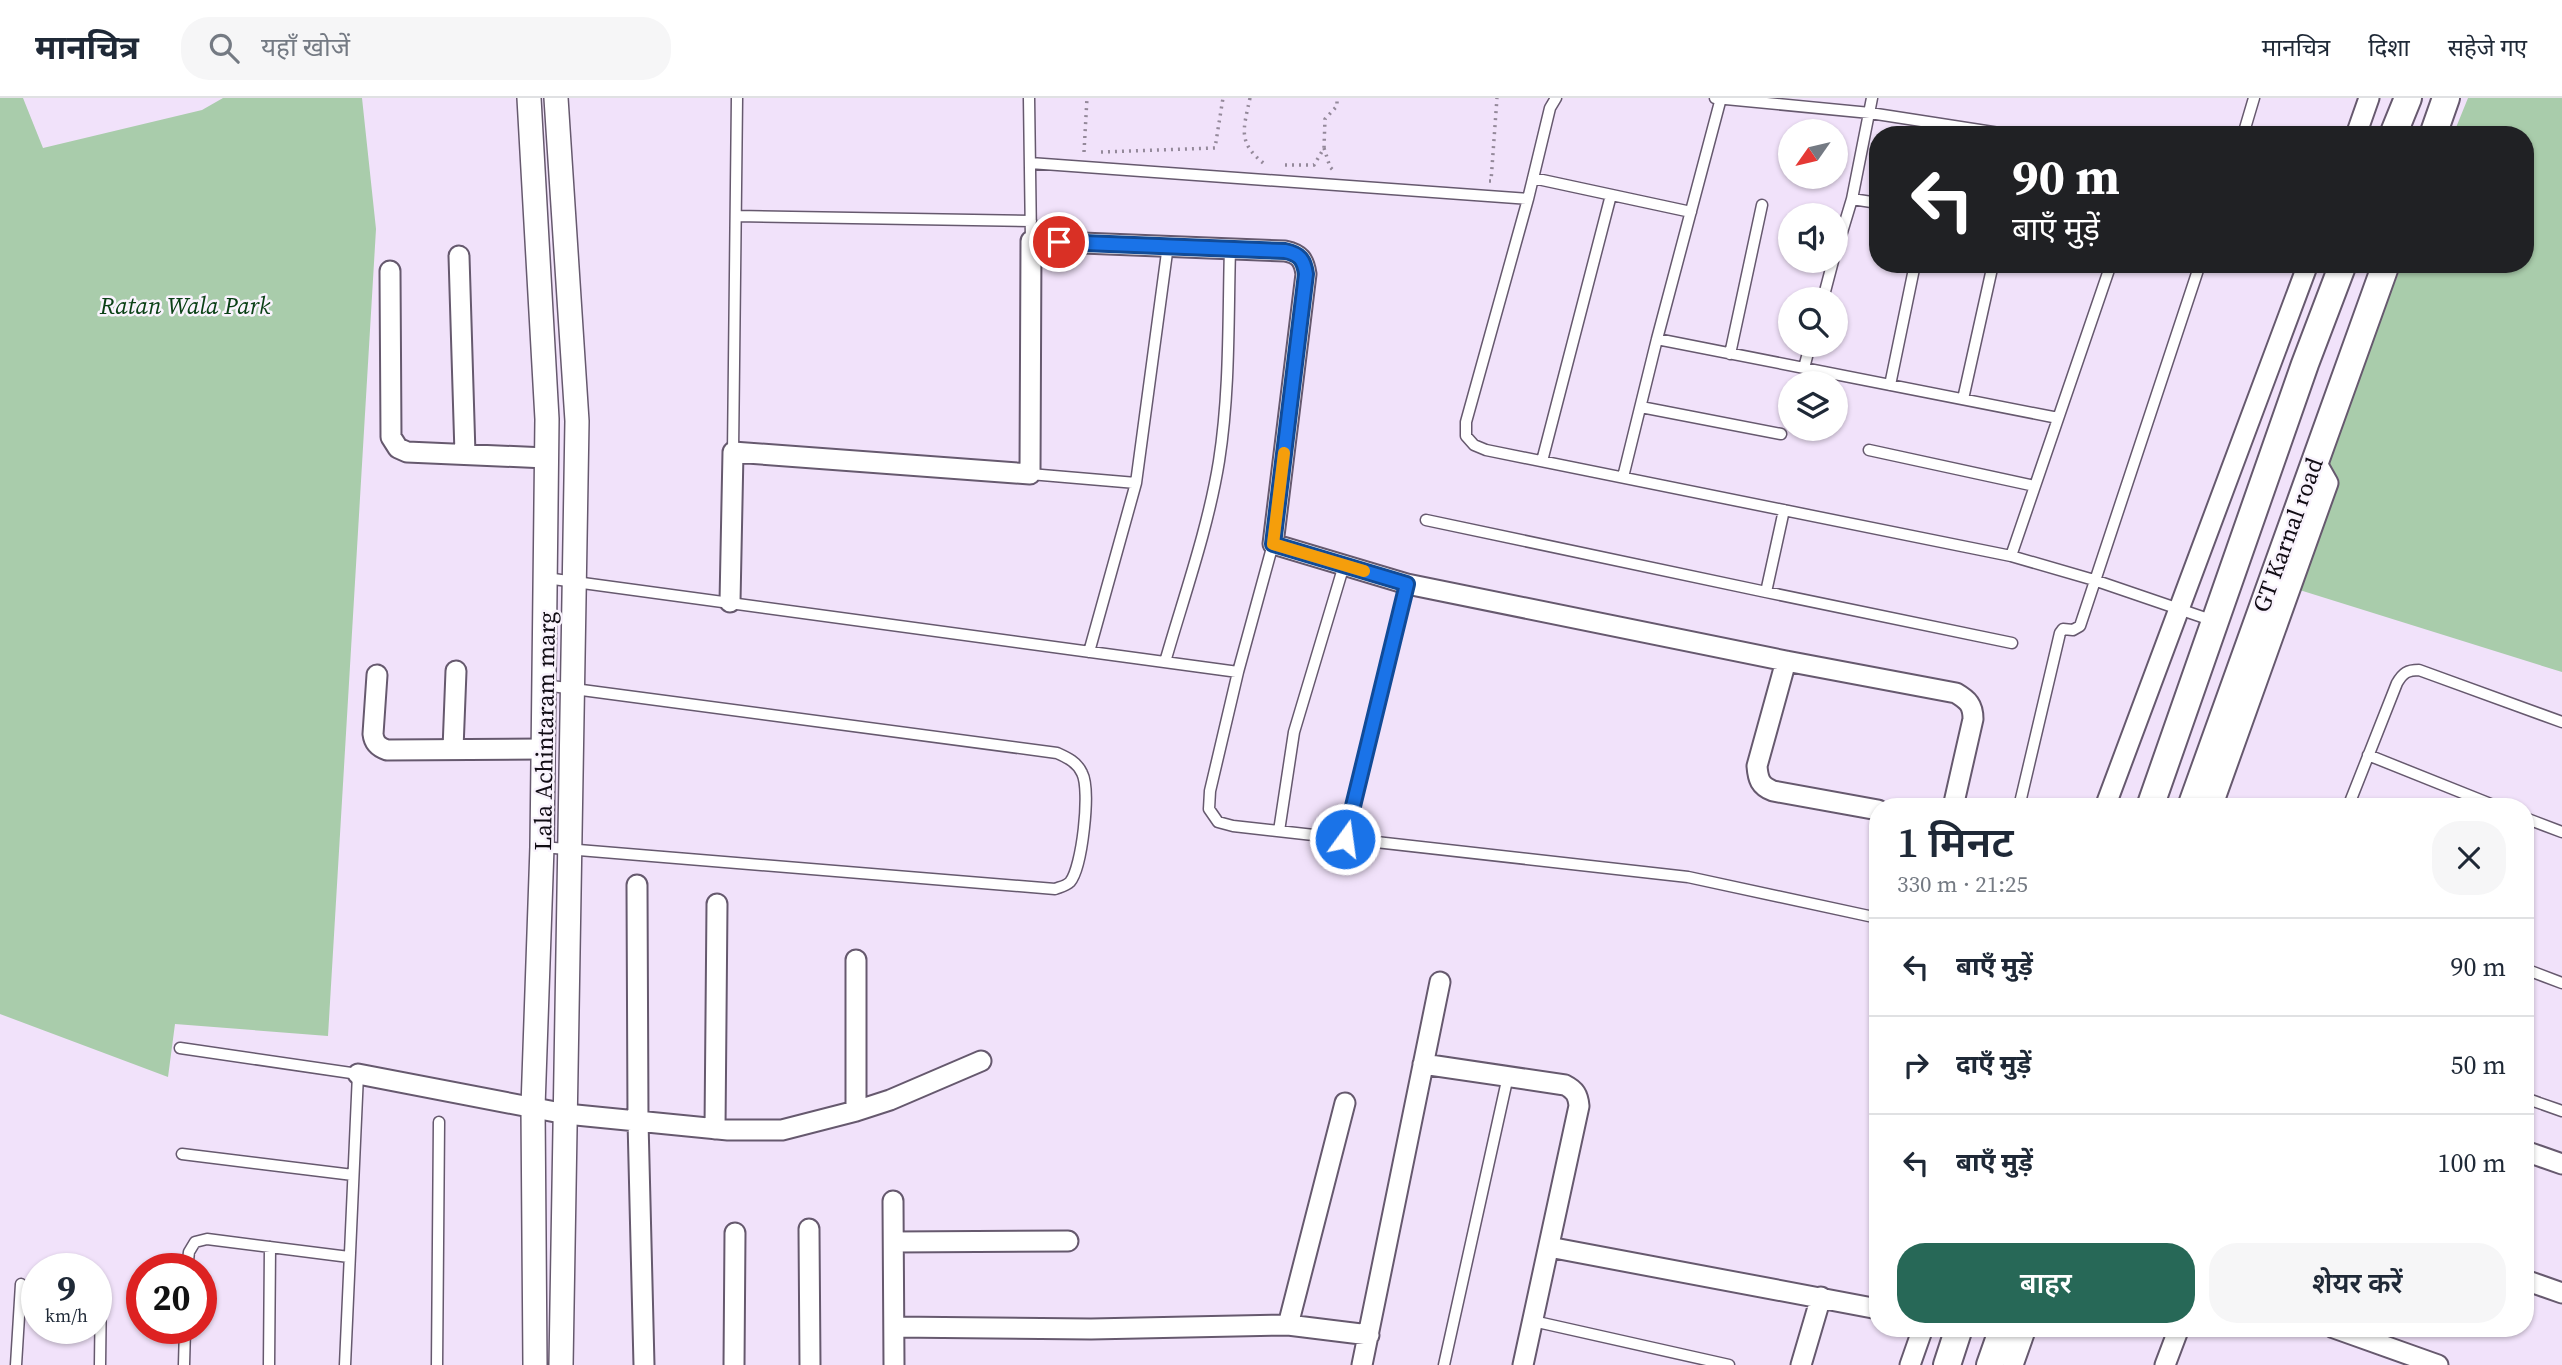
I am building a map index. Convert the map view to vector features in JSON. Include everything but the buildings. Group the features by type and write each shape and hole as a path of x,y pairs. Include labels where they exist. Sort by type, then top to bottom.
{"main road":[{"path":"2397,126 2408,98"},
{"path":"2436,126 2446,98"},
{"name":"GT Karnal road","path":"2153,798 2340,273"},
{"name":"GT Karnal road","path":"2194,798 2383,273"},
{"path":"2255,506 2293,522"},
{"path":"1947,1365 1956,1337"},
{"path":"1990,1365 2000,1337"}],"street":[{"name":"Lala Achintaram marg","path":"529,98 547,419 542,846 533,1107 534,1365"},
{"name":"Lala Achintaram marg","path":"556,98 577,421 561,1365"},
{"path":"2359,126 2369,98"},
{"path":"730,602 733,452 1030,474 1031,231 1168,245 1297,254 1304,262 1306,274 1273,544 1407,584 1956,693 1966,699 1973,708 1973,719 1955,798"},
{"path":"459,256 465,454"},
{"path":"390,271 391,437 394,444 407,452 546,458"},
{"path":"2108,798 2305,273"},
{"path":"2216,798 2328,483 2315,460"},
{"path":"1786,661 1756,766 1758,778 1764,788 1773,791 1869,808"},
{"path":"453,749 456,671"},
{"path":"377,675 373,741 380,747 387,750 543,749"},
{"path":"637,885 638,1121 644,1365"},
{"path":"715,1129 717,904"},
{"path":"856,960 856,1111"},
{"path":"1362,1365 1440,982"},
{"path":"358,1074 566,1114 715,1129 782,1130 890,1100 981,1061"},
{"path":"1423,1064 1565,1085 1573,1089 1578,1096 1579,1106 1523,1365"},
{"path":"1288,1325 1345,1104"},
{"path":"2534,1154 2562,1164"},
{"path":"893,1201 894,1365"},
{"path":"809,1229 810,1365"},
{"path":"734,1365 735,1233"},
{"path":"894,1242 1068,1241"},
{"path":"1549,1247 1869,1307"},
{"path":"2534,1283 2562,1293"},
{"path":"1801,1365 1821,1297"},
{"path":"894,1327 1091,1329 1288,1325 1369,1335"},
{"path":"1910,1365 1920,1337"},
{"path":"2013,1365 2023,1337"},
{"path":"2165,1365 2176,1337"},
{"path":"2359,1337 2438,1365"}],"lane":[{"path":"733,452 737,98"},
{"path":"736,216 1031,231 1029,98"},
{"path":"1556,98 1550,108 1528,199 1466,422 1466,436 1474,444 1486,450 2011,556 2094,580 2215,621"},
{"path":"1714,98 1870,113 1954,126"},
{"path":"1848,212 1872,98"},
{"path":"2246,126 2254,98"},
{"path":"1623,477 1721,99"},
{"path":"1030,163 1528,199"},
{"path":"1533,178 1691,212"},
{"path":"1542,461 1612,195"},
{"path":"1852,199 1869,202"},
{"path":"1730,354 1762,205"},
{"path":"1089,652 1136,483 1168,245"},
{"path":"1165,662 1219,462 1225,403 1230,248"},
{"path":"1890,385 1912,273"},
{"path":"1963,399 1991,273"},
{"path":"2011,556 2108,273"},
{"path":"2021,798 2060,633 2063,629 2073,630 2080,626 2197,273"},
{"path":"1657,339 2058,418"},
{"path":"1804,368 1807,357"},
{"path":"1641,407 1778,432"},
{"path":"1868,450 2035,486"},
{"path":"1030,474 1136,483"},
{"path":"1766,592 1784,510"},
{"path":"1426,520 2012,643"},
{"path":"1273,544 1238,672 1210,791 1209,809 1219,822 1345,839 1688,877 1869,916"},
{"path":"1279,831 1294,732 1344,565"},
{"path":"545,578 1238,672"},
{"path":"1345,839 1407,584"},
{"path":"2351,798 2397,683 2409,670 2419,670 2562,722"},
{"path":"542,846 1055,889 1068,884 1077,869 1087,791 1083,775 1074,761 1057,752 544,684"},
{"path":"2368,755 2476,798"},
{"path":"2534,821 2562,832"},
{"path":"2534,972 2562,983"},
{"path":"180,1048 358,1074 345,1365"},
{"path":"1444,1365 1508,1076"},
{"path":"2534,1101 2562,1111"},
{"path":"437,1365 439,1122"},
{"path":"182,1154 353,1175"},
{"path":"189,1253 195,1242 207,1239 349,1257"},
{"path":"269,1365 270,1247"},
{"path":"16,1365 20,1284"},
{"path":"1533,1321 1729,1365"},
{"path":"100,1344 100,1365"},
{"path":"184,1365 185,1344"}],"path":[{"path":"1087,98 1083,153 1215,148 1223,98"},
{"path":"1250,98 1242,134 1247,145 1266,166 1314,165 1324,148"},
{"path":"1335,171 1330,167 1324,148 1325,119 1337,106 1337,98"},
{"path":"1477,180 1491,181 1497,98"}],"green space":[{"name":"Ratan Wala Park","path":"0,98 23,98 43,148 202,110 223,98 362,98 376,229 328,1036 175,1024 168,1077 0,1014"},
{"path":"2468,98 2562,98 2562,672 2277,583 2398,273 2534,273 2534,126 2457,126"}],"slow traffic":[{"path":"1284,453 1273,544 1364,571"}],"route":[{"path":"1059,242 1285,251 1297,254 1304,262 1306,274 1273,544 1407,584 1345,839"}]}
